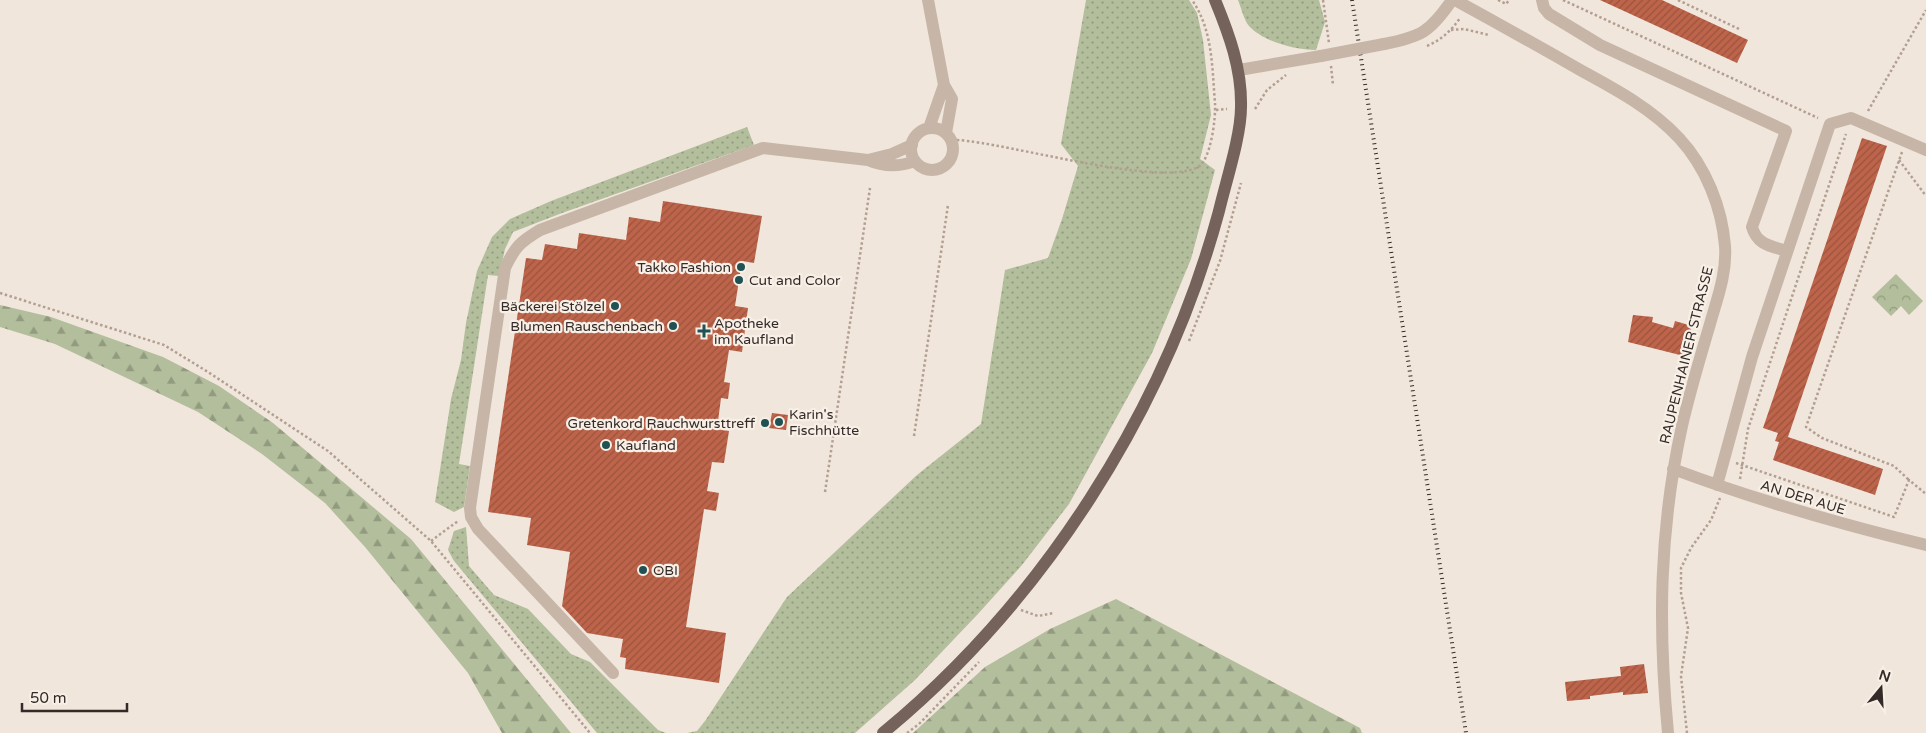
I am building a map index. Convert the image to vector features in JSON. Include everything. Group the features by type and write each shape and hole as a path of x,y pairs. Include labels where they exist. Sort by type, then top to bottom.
{"main road":[{"path":"883,733 947,675 1012,603 1094,492 1143,404 1194,289 1205,259 1229,172 1241,109 1239,70 1215,0"}],"street":[{"path":"928,0 944,85 929,128"},
{"path":"1239,70 1410,39 1425,32 1441,16 1453,0"},
{"name":"RAUPENHAINER STRASSE","path":"1453,0 1559,58 1653,113 1681,140 1711,187 1721,217 1725,248 1722,281 1690,396 1673,469 1661,590 1661,634 1668,733"},
{"path":"1542,0 1544,8 1549,14 1600,45 1786,131 1752,227 1754,236 1760,242 1787,251"},
{"path":"912,145 915,161 923,168 932,170 942,168 949,162 953,154 949,137 952,100 950,92 944,85"},
{"path":"1720,486 1752,356 1830,124 1857,120 1926,150"},
{"path":"868,160 892,154 912,145 919,132 929,128 939,129 949,137"},
{"path":"613,673 478,529 471,517 470,508 506,268 514,249 522,240 540,230 763,148 868,160 879,165 895,166 915,161"},
{"name":"AN DER AUE","path":"1673,469 1841,525 1925,542"}],"path":[{"path":"949,137 1171,174 1199,166 1205,160 1209,149 1216,110 1207,29 1192,0"},
{"path":"1498,0 1506,4 1510,0"},
{"path":"1563,0 1830,124"},
{"path":"1678,0 1739,29"},
{"path":"1688,5 1691,0"},
{"path":"1738,492 1748,429 1857,120 1926,10"},
{"path":"1255,109 1267,90 1293,72"},
{"path":"1906,141 1806,427 1822,438 1894,466 1926,494"},
{"path":"1899,160 1926,196"},
{"path":"825,492 870,188"},
{"path":"914,436 948,205"},
{"path":"0,294 164,346 208,372 328,451 432,541 590,733"},
{"path":"1725,460 1894,517 1909,480"},
{"path":"1687,733 1681,676 1688,628 1681,593 1682,568 1691,548 1711,520 1720,486"},
{"path":"432,541 463,518 471,517"},
{"path":"1012,603 1023,612 1038,616 1054,613"}],"green space":[{"path":"1086,0 1189,0 1197,13 1203,40 1211,115 1200,159 1215,170 1191,259 1152,353 1069,504 1022,565 915,680 855,733 687,733 697,731 705,721 787,597 917,475 981,424 1005,270 1048,258 1078,166 1061,144"},
{"path":"1238,0 1319,0 1325,22 1316,50 1290,47 1271,41 1255,32 1247,23"},
{"path":"747,127 754,145 513,232 505,249 499,276 488,275 459,464 470,466 464,507 454,512 435,502 451,399 461,360 466,323 477,271 492,237 510,219 551,201"},
{"path":"1896,274 1923,301 1909,315 1901,306 1891,316 1872,297"},
{"path":"0,305 51,317 163,357 219,386 273,423 411,539 571,733 502,733 468,673 365,547 325,503 262,454 198,412 55,344 0,327"},
{"path":"466,527 469,566 494,595 528,609 571,654 590,662 658,730 666,733 597,733 454,561 448,550 454,531"},
{"path":"1116,599 1360,728 1362,733 913,733 985,667 1050,629"}],"building":[{"path":"1600,0 1662,0 1748,40 1737,63"},
{"path":"1862,138 1887,146 1788,437 1883,469 1875,495 1773,460 1779,442 1775,441 1778,433 1763,428"},
{"name":"Kaufland","path":"663,201 762,216 754,263 742,261 735,306 748,308 742,352 729,350 724,382 730,383 728,399 721,398 717,429 729,431 724,463 712,462 707,491 719,493 716,511 704,509 686,627 726,633 719,683 625,669 626,658 620,657 623,639 587,633 562,606 570,552 527,545 531,518 488,512 526,258 542,260 545,244 577,249 579,233 626,240 629,217 660,222"},
{"path":"1633,315 1653,317 1652,322 1673,328 1675,321 1692,326 1684,356 1628,342"},
{"name":"Karin's Fischhütte","path":"772,413 788,415 786,430 769,428"},
{"path":"1644,664 1648,693 1623,695 1623,692 1590,696 1590,699 1567,701 1565,682 1621,676 1620,667"}],"railway":[{"path":"1352,0 1466,733"}],"place":[{"name":"Takko Fashion","path":"741,267"},
{"name":"Cut and Color","path":"739,280"},
{"name":"Bäckerei Stölzel","path":"615,306"},
{"name":"Blumen Rauschenbach","path":"673,326"},
{"name":"Apotheke im Kaufland","path":"704,331"},
{"name":"Karin's Fischhütte","path":"779,422"},
{"name":"Gretenkord Rauchwursttreff","path":"765,423"},
{"name":"Kaufland","path":"606,445"},
{"name":"OBI","path":"643,570"}]}
